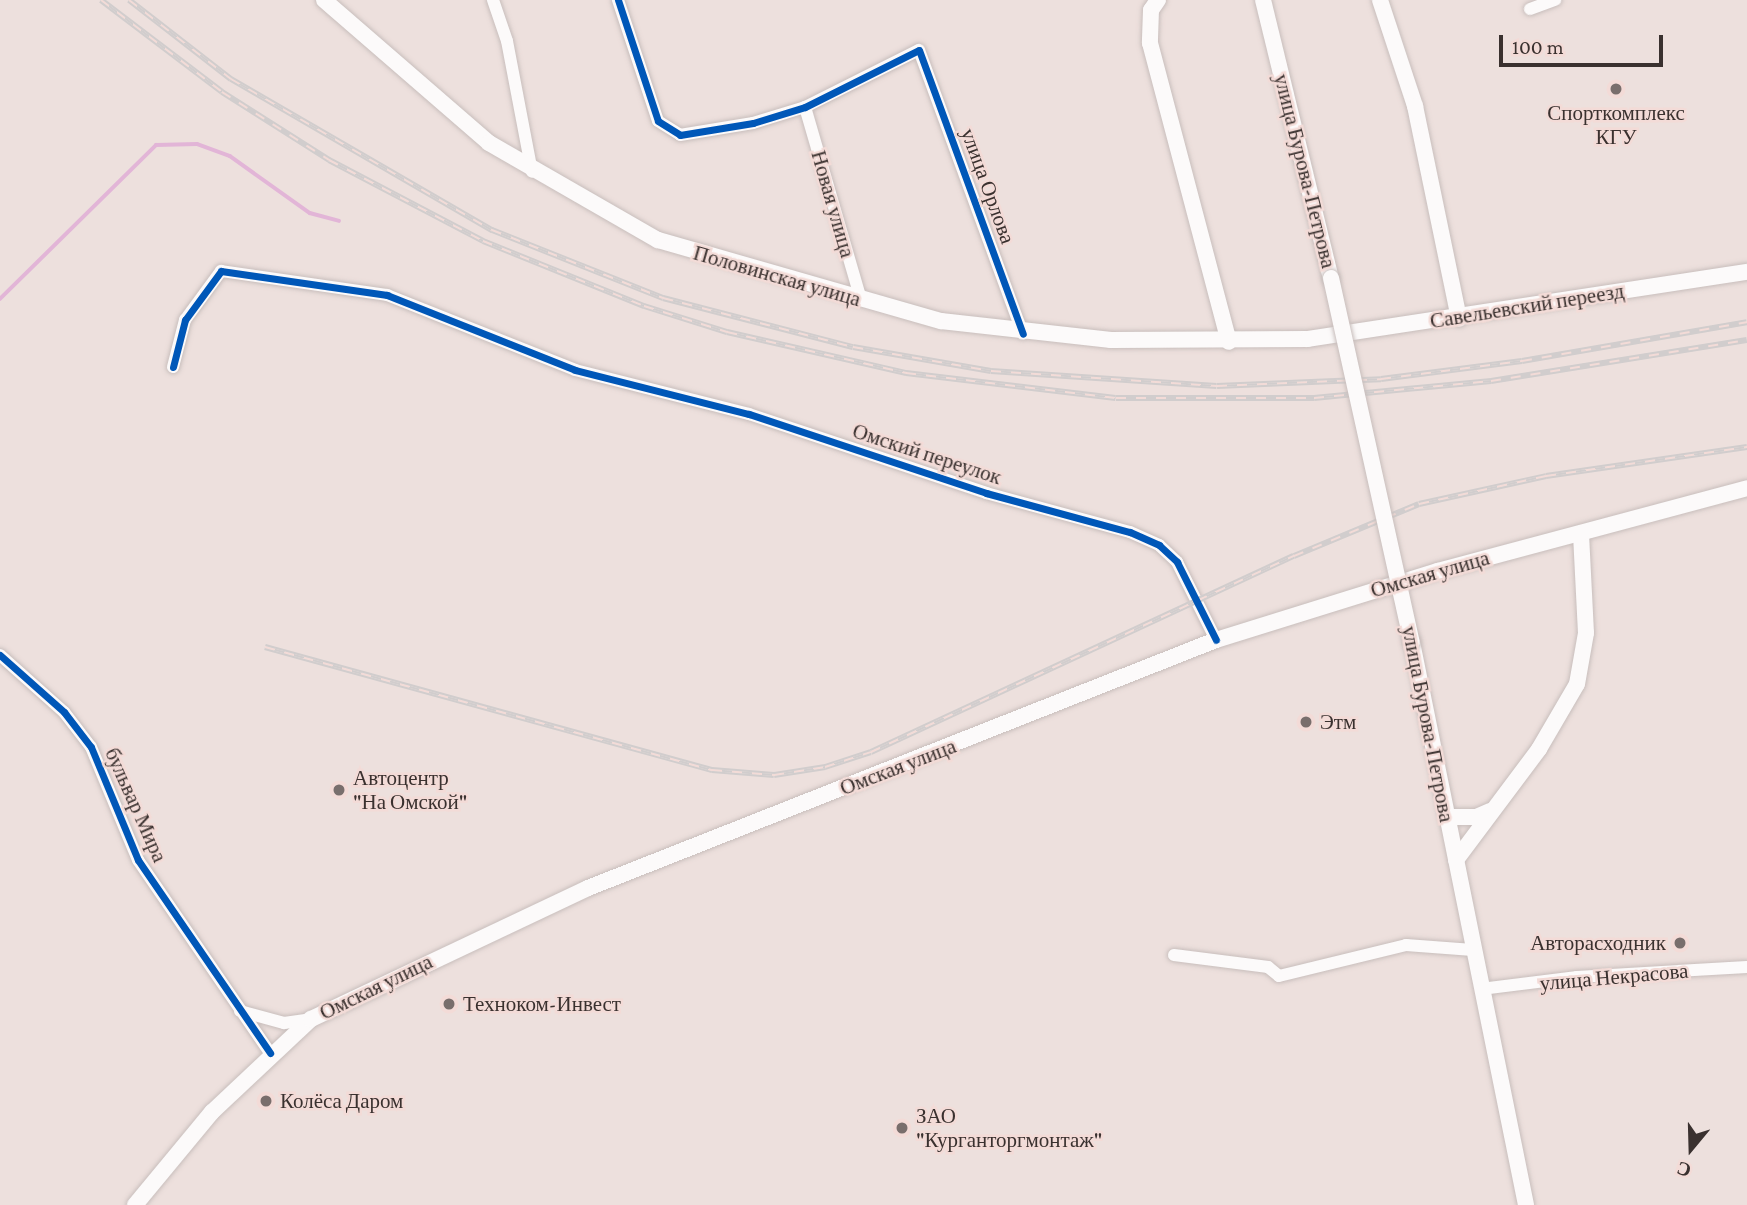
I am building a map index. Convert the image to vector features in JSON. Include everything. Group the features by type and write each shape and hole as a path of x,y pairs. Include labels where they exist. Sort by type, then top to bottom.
{"main road":[{"name":"Половинская улица","path":"324,0 489,143 532,172 658,240 941,321 1023,334 1229,342 1307,339"},
{"path":"1158,0 1151,9 1150,43 1229,342"},
{"name":"улица Бурова-Петрова","path":"1263,0 1331,278 1412,642 1526,1205"},
{"path":"1380,0 1415,106 1458,318"},
{"name":"Савельевский переезд","path":"1307,339 1747,272"},
{"name":"Омская улица","path":"135,1205 212,1112 270,1054 311,1019 588,888 1216,640 1581,533 1747,488"},
{"path":"1456,860 1490,811 1539,749 1577,684 1586,633 1581,533"},
{"path":"1447,817 1476,817 1490,811"}],"street":[{"path":"493,0 507,41 532,172"},
{"path":"618,0 658,121 668,130 691,135 804,107"},
{"path":"1530,9 1555,0"},
{"name":"улица Орлова","path":"804,107 919,50 1023,334"},
{"name":"Новая улица","path":"804,107 861,300"},
{"name":"Омский переулок","path":"173,367 185,320 220,271 387,295 575,370 749,414 986,493 1130,532 1159,545 1177,562 1216,640"},
{"name":"бульвар Мира","path":"0,654 64,712 91,747 138,860 270,1054"},
{"path":"1174,955 1268,967 1279,976 1406,945 1473,950"},
{"name":"улица Некрасова","path":"1481,989 1577,977 1747,967"},
{"path":"240,1011 284,1023 311,1019"}],"waterway":[{"path":"0,299 156,145 197,144 230,156 310,213 339,221"}],"railway":[{"path":"101,0 222,92 329,160 483,241 644,306 727,332 906,373 1116,398 1314,398 1491,381 1747,340"},
{"path":"129,0 231,79 492,230 663,298 853,347 991,371 1217,386 1381,379 1522,361 1747,322"},
{"path":"265,647 712,770 774,775 825,767 871,752 1294,556 1419,504 1546,476 1747,447"}],"cycle path":[{"path":"618,0 658,121 680,135 753,123 805,107 919,50 1023,334"},
{"path":"173,367 185,320 221,271 387,295 575,370 749,414 986,493 1130,532 1159,545 1177,562 1216,640"},
{"path":"0,655 64,712 91,747 138,860 270,1053"}],"place":[{"name":"Спорткомплекс КГУ","path":"1616,89"},
{"name":"Этм","path":"1306,722"},
{"name":"Автоцентр \"На Омской\"","path":"339,790"},
{"name":"Авторасходник","path":"1680,943"},
{"name":"Техноком-Инвест","path":"449,1004"},
{"name":"Колёса Даром","path":"266,1101"},
{"name":"ЗАО \"Курганторгмонтаж\"","path":"902,1128"}]}
